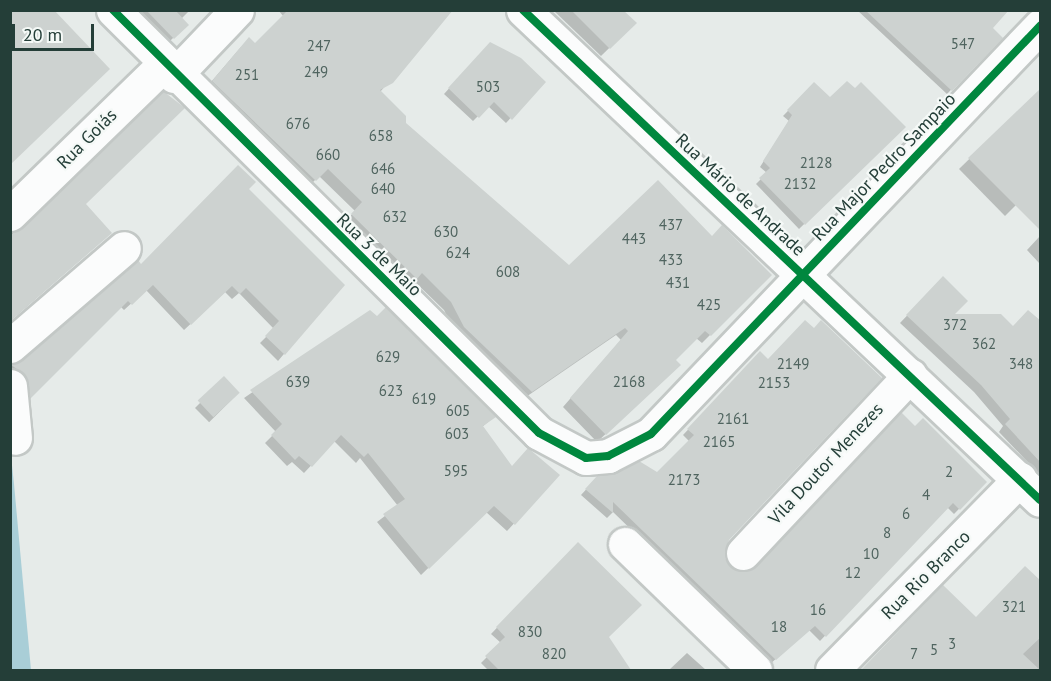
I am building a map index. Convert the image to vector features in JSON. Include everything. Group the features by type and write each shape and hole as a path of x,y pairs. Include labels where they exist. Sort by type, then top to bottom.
{"street":[{"name":"Rua 3 de Maio","path":"112,10 169,70 539,433 586,458 609,456 651,434"},
{"name":"Rua Goiás","path":"10,214 237,10"},
{"name":"Rua Mário de Andrade","path":"523,10 1030,489"},
{"name":"Rua Major Pedro Sampaio","path":"651,434 1041,26"},
{"path":"10,346 124,248"},
{"name":"Vila Doutor Menezes","path":"742,553 910,375"},
{"path":"10,386 15,438"},
{"name":"Rua Rio Branco","path":"832,670 1030,489"},
{"path":"625,544 754,670"}],"water":[{"path":"10,447 14,484 31,670 11,670"}],"building":[{"path":"10,10 54,10 110,69 10,165"},
{"path":"146,10 175,10 189,25 174,39"},
{"path":"288,10 453,10 393,83 380,90 406,116 406,123 569,265 658,180 712,236 722,225 772,275 711,336 705,331 676,360 681,365 606,435 570,398 628,331 625,328 532,392 464,327 451,302 422,273 417,279 351,214 362,202 328,169 316,181 212,81 249,37 255,43"},
{"path":"571,10 623,10 637,23 610,49"},
{"path":"865,10 1009,10 993,28 1003,38 952,91"},
{"path":"490,42 521,58 546,82 512,120 494,102 479,118 448,88"},
{"path":"847,81 855,88 861,82 906,127 805,225 759,178 770,168 763,161 792,115 787,110 814,82 830,97"},
{"path":"1041,88 1041,231 968,158"},
{"path":"163,91 185,108 86,204 112,233 10,321 10,236"},
{"path":"238,165 256,182 249,189 345,285 285,355 265,336 279,321 246,288 240,294 232,286 191,325 153,285 132,305 128,301 30,399 26,376 10,364 22,360 138,260 141,264"},
{"path":"943,276 968,301 955,314 1001,314 1013,326 1028,310 1041,321 1041,463 1005,424 1010,419 981,385 906,315"},
{"path":"386,307 496,417 483,426 512,466 528,448 560,475 515,525 494,506 429,569 383,514 405,499 368,453 364,457 341,435 312,467 299,456 295,460 271,435 282,424 250,390 370,310 377,316"},
{"path":"805,320 814,328 821,320 882,378 729,540 725,558 731,567 748,571 757,566 901,412 915,426 923,418 987,482 960,510 953,503 826,637 815,626 776,660 613,502 613,513 585,489 597,476 639,461 657,472 694,435 687,429 760,351 768,359"},
{"path":"224,376 240,393 213,417 198,401"},
{"path":"578,542 642,605 609,637 631,670 499,670 485,656 505,637 496,627"},
{"path":"1025,566 1041,581 1041,637 1023,654 1040,670 861,670 943,585 976,617"}],"cycle path":[{"path":"113,10 539,433 586,458 608,456 651,434 1040,26"},
{"path":"523,10 1040,500"}]}
